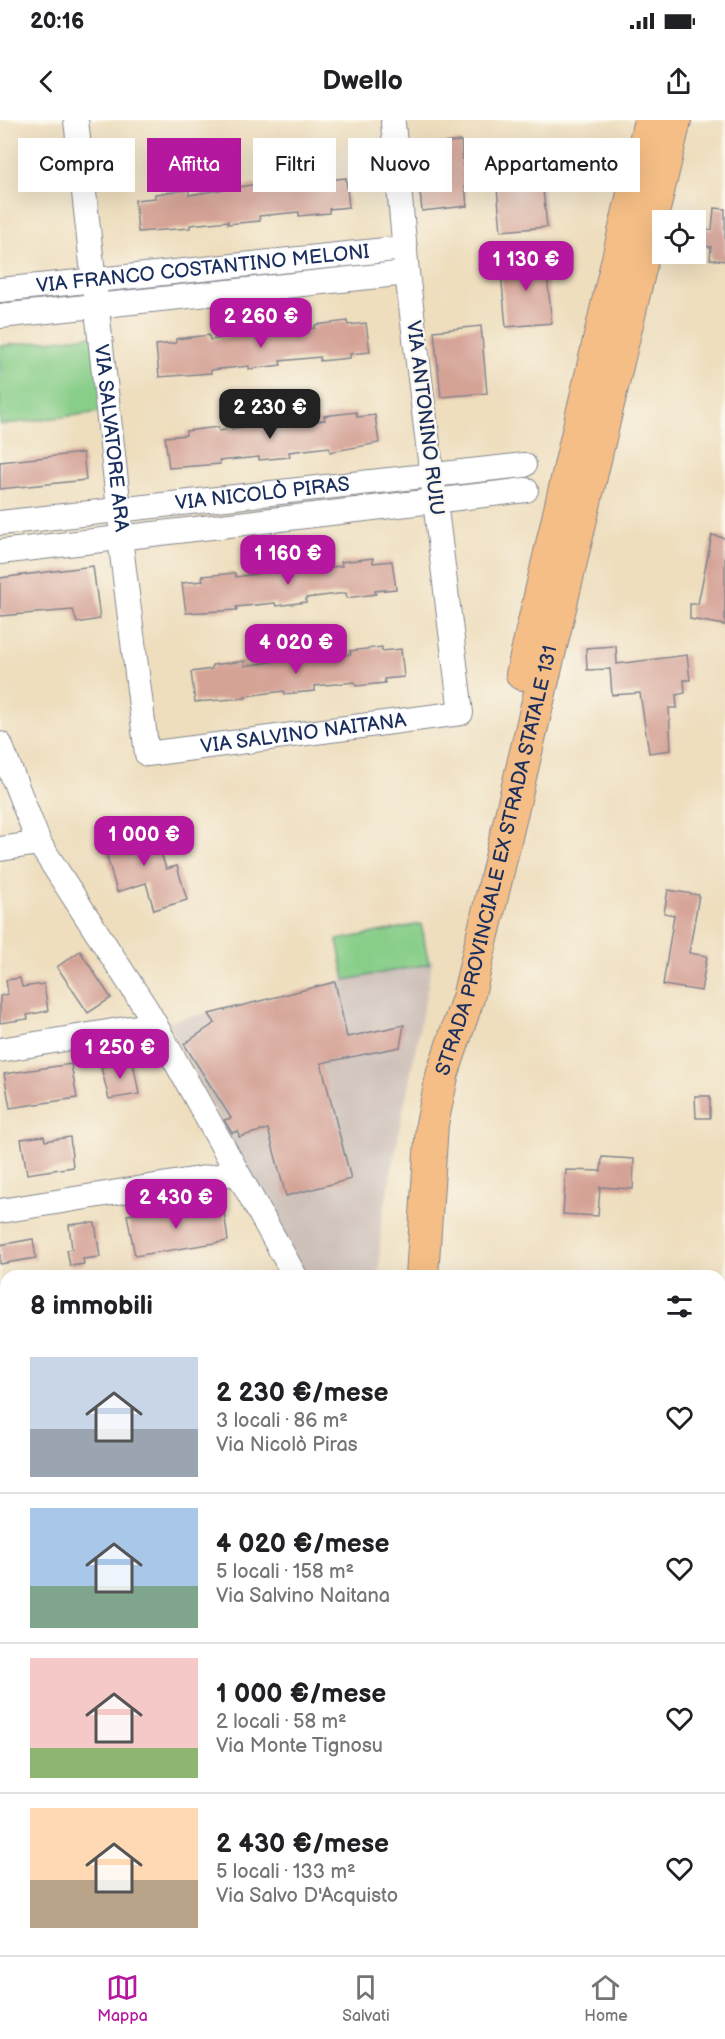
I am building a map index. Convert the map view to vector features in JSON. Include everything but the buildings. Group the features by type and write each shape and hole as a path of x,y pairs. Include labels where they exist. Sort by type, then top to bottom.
{"main road":[{"name":"STRADA PROVINCIALE EX STRADA STATALE 131","path":"443,1072 448,996 650,120"},
{"name":"STRADA PROVINCIALE EX STRADA STATALE 131","path":"443,1072 468,998 675,120"},
{"path":"422,1270 432,1124 443,1072"}],"street":[{"name":"VIA SALVATORE ARA","path":"76,120 100,280 152,754"},
{"name":"VIA SALVATORE ARA","path":"89,120 100,280"},
{"name":"VIA ANTONINO RUIU","path":"393,123 407,273 461,713"},
{"name":"VIA FRANCO COSTANTINO MELONI","path":"0,290 405,248"},
{"name":"VIA FRANCO COSTANTINO MELONI","path":"0,316 407,273"},
{"name":"VIA NICOLÒ PIRAS","path":"0,523 433,477 524,465"},
{"name":"VIA NICOLÒ PIRAS","path":"0,552 435,503 526,490"},
{"name":"VIA SALVINO NAITANA","path":"152,754 461,713"},
{"path":"0,744 39,843 95,926 155,1024 292,1270"},
{"path":"0,849 39,843"},
{"path":"0,1050 155,1024"},
{"path":"0,1211 236,1173"}],"shaded area":[{"path":"433,959 381,1225 379,1270 302,1270 167,1022"}],"green space":[{"path":"100,335 108,411 0,425 0,346"},
{"path":"421,924 429,964 345,980 337,940"}]}
